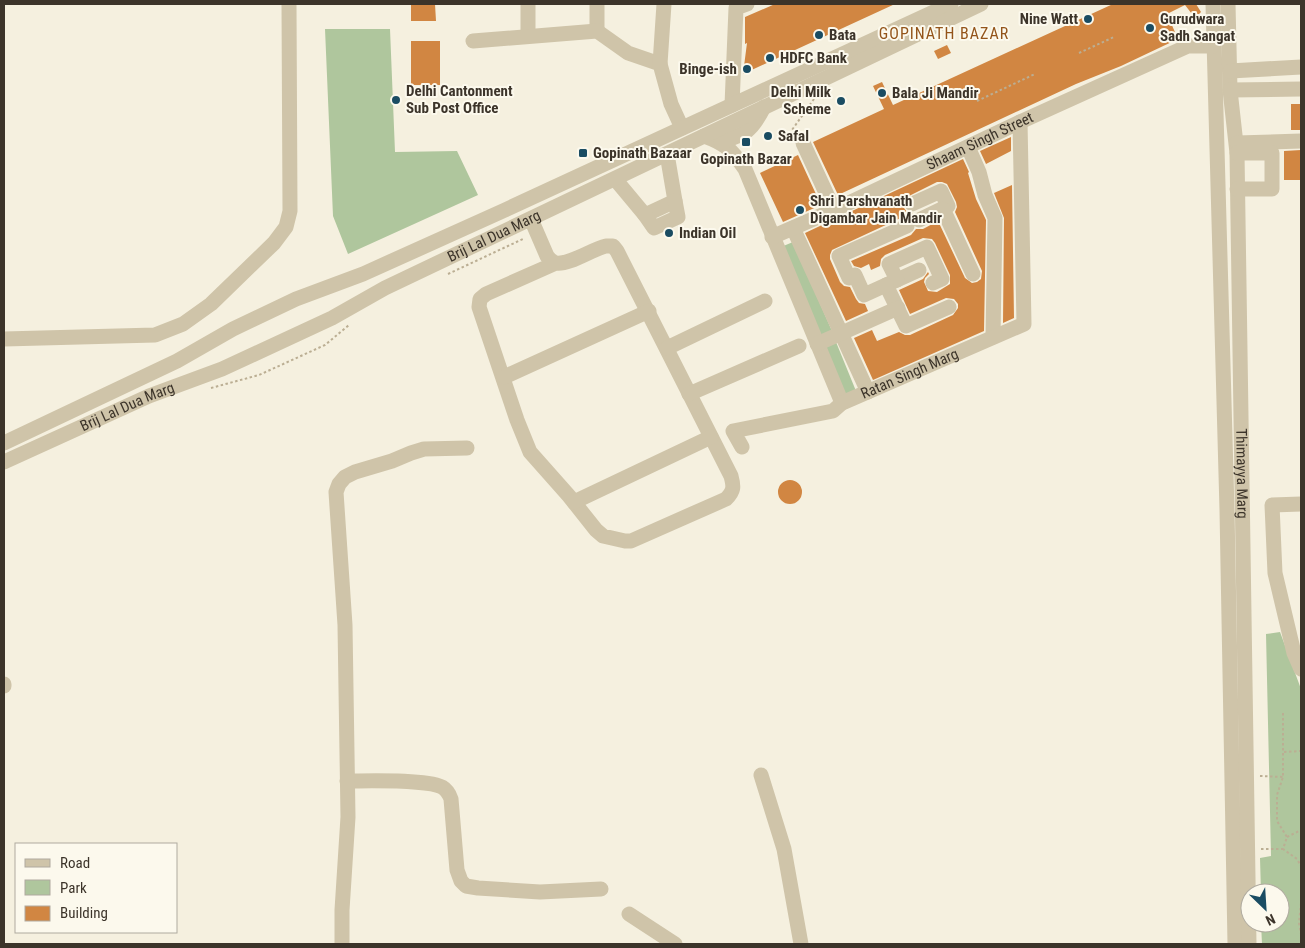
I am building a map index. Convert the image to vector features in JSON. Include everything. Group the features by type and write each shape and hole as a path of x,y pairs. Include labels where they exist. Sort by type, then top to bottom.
{"street":[{"path":"4,339 155,335 183,324 211,304 274,243 286,227 290,211 289,4"},
{"path":"528,4 528,36"},
{"path":"597,4 597,31"},
{"path":"664,4 660,64 672,104 682,128"},
{"path":"732,105 736,8 746,4"},
{"name":"Brij Lal Dua Marg","path":"4,443 177,361 232,329 288,303 372,270 948,4"},
{"name":"Brij Lal Dua Marg","path":"4,462 150,396 230,366 332,318 385,288 981,4"},
{"name":"Thimayya Marg","path":"1213,4 1213,46 1247,777 1249,944"},
{"name":"Thimayya Marg","path":"1228,4 1230,90 1237,148 1235,944"},
{"path":"473,41 597,31 628,52 660,64"},
{"name":"Shaam Singh Street","path":"772,237 1188,46 1213,46"},
{"path":"1230,71 1301,67"},
{"path":"1230,90 1301,89"},
{"path":"704,136 721,142 742,135 756,124 764,107"},
{"name":"Ratan Singh Marg","path":"721,142 745,169 842,403 1024,324 1020,122"},
{"path":"1237,148 1301,141"},
{"path":"800,142 834,210"},
{"path":"968,147 980,172 985,195 995,218 993,337"},
{"path":"1237,148 1272,153 1272,189 1237,189"},
{"path":"615,179 645,215 674,201 667,154"},
{"path":"912,204 947,188 950,206 973,274"},
{"path":"920,270 864,295 855,275 849,278 839,256 950,206"},
{"path":"531,219 547,256 556,263"},
{"path":"793,228 868,392"},
{"path":"613,246 617,250 731,476 734,486 732,493 726,499 642,537 624,541 603,536 530,452 481,316 480,299 486,294 556,263 566,262 599,248 613,246"},
{"path":"933,283 942,279 928,247 890,264 891,282 898,308 906,326 950,307"},
{"path":"667,348 766,300"},
{"path":"817,344 898,308"},
{"path":"504,377 649,312"},
{"path":"689,394 799,346"},
{"path":"742,447 733,431 834,411 842,403"},
{"path":"574,502 711,437"},
{"path":"342,944 342,910 348,817 345,625 336,492 339,484 345,477 355,472 386,464 411,453 424,449 467,448"},
{"path":"1301,504 1272,505 1275,573 1294,653 1301,669"},
{"path":"761,775 784,849 801,944"},
{"path":"347,781 428,783 440,786 448,791 451,799 457,870 461,881 466,886 540,892 601,890"},
{"path":"629,914 675,944"}],"path":[{"path":"1079,53 1114,37"},
{"path":"977,101 1035,74"},
{"path":"800,142 792,130 815,98"},
{"path":"1283,713 1283,777 1277,795 1278,820 1287,837 1284,849"},
{"path":"1283,752 1301,751"},
{"path":"1247,777 1283,777"},
{"path":"1287,837 1301,830"},
{"path":"1249,849 1284,849 1297,859 1301,866"},
{"path":"1301,903 1298,923 1301,934"}],"green space":[{"path":"325,29 390,29 395,152 457,151 478,195 348,254 333,216"},
{"path":"793,242 832,331 820,336 781,247"},
{"path":"836,342 856,391 843,396 823,348"},
{"path":"1280,632 1301,689 1301,944 1262,944 1261,933 1290,933 1290,883 1261,883 1260,858 1271,856 1266,634"}],"building":[{"path":"411,4 435,4 436,21 411,21"},
{"path":"775,4 895,4 743,74 747,43 745,44 745,17"},
{"path":"1113,4 1196,4 1201,12 1195,18 1185,5 1167,14 1178,39 1121,66 1076,84 838,195 813,142 884,109 873,86 882,82 893,105"},
{"path":"411,41 440,41 440,85 411,85"},
{"path":"947,45 951,53 938,59 934,51"},
{"path":"1291,104 1301,104 1301,130 1291,130"},
{"path":"1011,137 1011,151 986,164 980,151"},
{"path":"1301,150 1301,180 1284,180 1284,151"},
{"path":"798,155 821,205 783,222 760,173"},
{"path":"963,159 969,172 976,199 986,220 984,331 873,380 854,338 872,330 877,341 899,332 910,335 953,315 958,308 958,304 954,299 946,298 910,314 899,290 923,279 928,272 929,274 924,282 928,291 937,292 950,284 950,275 932,239 923,238 885,255 881,259 880,266 871,270 869,264 861,268 854,266 851,261 911,235 916,229 923,229 938,221 965,278 972,283 977,282 981,279 982,271 955,212 956,202 947,184 937,182 905,198 904,208 907,212 913,213 910,217 903,217 832,250 830,259 840,282 844,286 850,287 859,303 865,304 868,311 846,321 805,233"},
{"path":"1012,185 1014,318 1003,323 1004,218 994,193"},
{"path":"790,480 799,483 802,492 799,501 790,504 781,501 778,492 781,483"}],"place":[{"name":"Nine Watt","path":"1088,19"},
{"name":"Gurudwara Sadh Sangat","path":"1150,28"},
{"name":"Bata","path":"819,35"},
{"name":"HDFC Bank","path":"770,58"},
{"name":"Binge-ish","path":"747,69"},
{"name":"Bala Ji Mandir","path":"882,93"},
{"name":"Delhi Cantonment Sub Post Office","path":"396,100"},
{"name":"Delhi Milk Scheme","path":"841,101"},
{"name":"Safal","path":"768,136"},
{"name":"Gopinath Bazar","path":"746,142"},
{"name":"Gopinath Bazaar","path":"583,153"},
{"name":"Shri Parshvanath Digambar Jain Mandir","path":"800,210"},
{"name":"Indian Oil","path":"669,233"}],"district":[{"name":"GOPINATH BAZAR","path":"944,33"}]}
